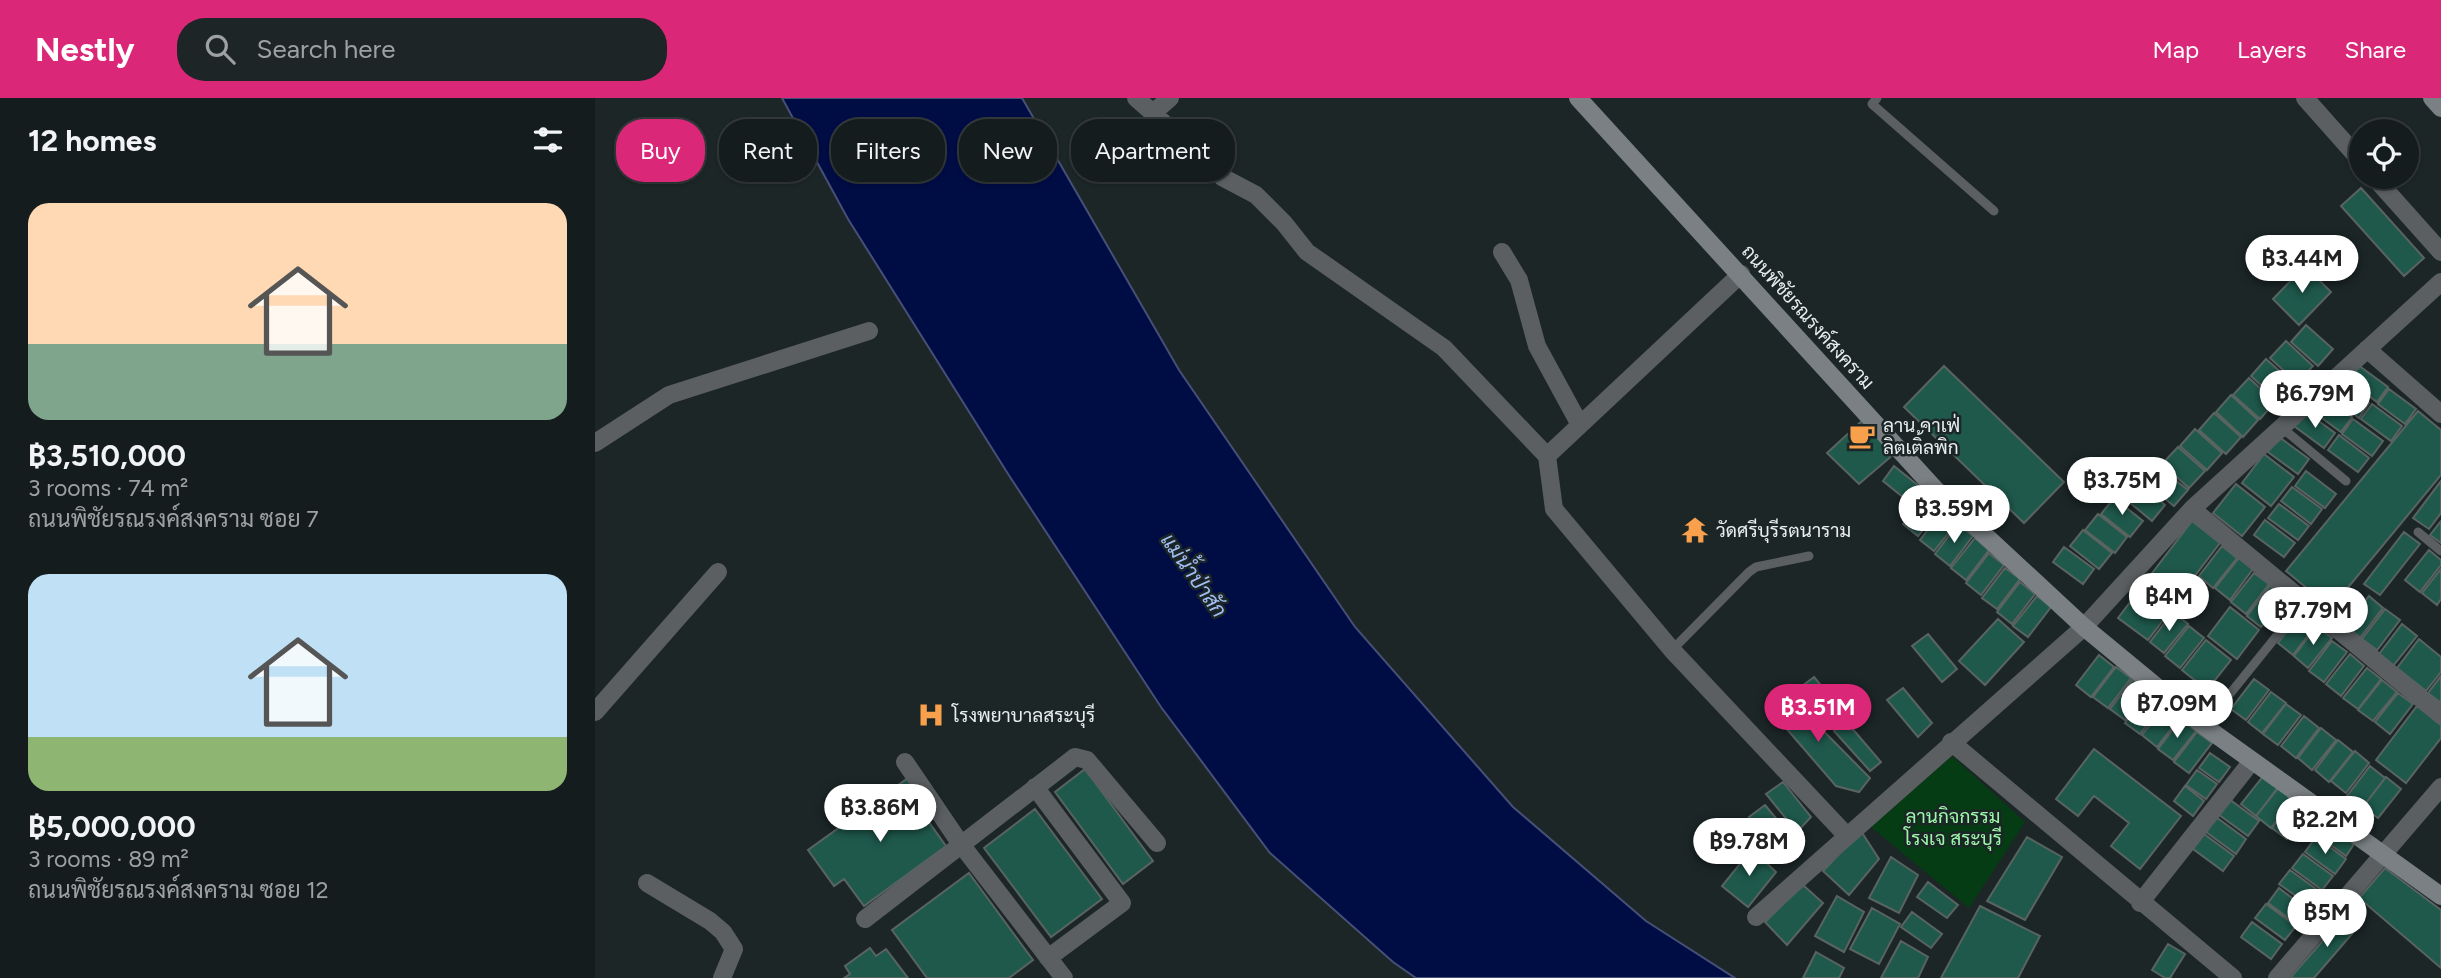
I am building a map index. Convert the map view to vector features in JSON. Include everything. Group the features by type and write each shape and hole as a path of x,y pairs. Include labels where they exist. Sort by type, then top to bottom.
{"street":[{"path":"1136,98 1222,177 1256,195 1284,223 1307,252 1444,348 1546,456 1554,509 1672,650 1847,836"},
{"path":"1153,113 1170,98"},
{"name":"ถนนพิชัยรณรงค์สงคราม","path":"1579,98 1935,489 2084,627 2204,726 2441,896"},
{"path":"2305,98 2349,148"},
{"path":"2432,98 2441,108"},
{"path":"2385,189 2441,252"},
{"path":"1502,252 1519,280 1537,346 1580,425"},
{"path":"1546,456 1741,274"},
{"path":"1756,917 2084,627 2192,509 2441,282"},
{"path":"595,443 669,395 869,331"},
{"path":"2367,349 2441,414"},
{"path":"2192,509 2441,715"},
{"path":"595,712 718,572"},
{"path":"1951,742 2140,903 2233,978"},
{"path":"865,919 960,843 1075,757 1087,760 1157,843"},
{"path":"2140,903 2252,761"},
{"path":"905,762 960,843 1064,978"},
{"path":"1035,787 1122,903 1048,958"},
{"path":"2277,978 2441,787"},
{"path":"647,883 723,932 734,949 722,978"}],"lane":[{"path":"1877,98 1872,103 1994,211"},
{"path":"2281,427 2346,481"},
{"path":"2418,532 2441,551"},
{"path":"1672,650 1756,567 1809,556"},
{"path":"2204,726 2304,602"}],"green space":[{"name":"ลานกิจกรรม โรงเจ สระบุรี","path":"1952,756 2025,822 1969,908 1871,827"}],"water":[{"name":"แม่น้ำป่าสัก","path":"782,98 1022,98 1034,119 959,119 959,182 1057,182 1057,159 1179,370 1355,627 1513,807 1646,921 1735,978 1416,978 1393,962 1270,853 1161,707 1010,477 848,219 817,162 817,119 793,119"}],"building":[{"path":"2362,189 2424,258 2404,276 2341,206"},
{"path":"2305,266 2331,292 2299,325 2273,299"},
{"path":"2306,325 2333,349 2318,366 2291,342"},
{"path":"2286,341 2313,366 2297,383 2270,358"},
{"path":"2266,359 2294,384 2278,401 2251,376"},
{"path":"2358,365 2388,387 2377,402 2347,380"},
{"path":"1944,366 2064,482 2024,523 1904,407"},
{"path":"2249,378 2275,402 2260,419 2233,395"},
{"path":"2339,380 2369,403 2359,418 2328,395"},
{"path":"2389,389 2416,409 2405,424 2378,404"},
{"path":"2231,395 2258,420 2243,437 2216,412"},
{"path":"2322,395 2352,417 2341,432 2311,410"},
{"path":"2372,404 2402,426 2391,441 2361,419"},
{"path":"2305,411 2335,433 2324,448 2294,426"},
{"path":"2418,411 2441,430 2441,475 2331,608 2286,571"},
{"path":"2214,413 2241,437 2226,454 2199,430"},
{"path":"2353,419 2383,441 2372,456 2342,434"},
{"name":"ลาน คาเฟ่ ลิตเติ้ลพิก","path":"1863,420 1894,454 1859,484 1827,453"},
{"path":"2195,429 2222,453 2207,470 2180,446"},
{"path":"2339,435 2369,458 2358,472 2328,450"},
{"path":"2279,437 2309,459 2298,474 2268,452"},
{"path":"2178,447 2205,471 2189,488 2162,464"},
{"path":"2264,454 2294,477 2271,506 2242,483"},
{"path":"1894,466 1925,491 1914,506 1883,481"},
{"path":"2158,467 2188,490 2174,506 2146,483"},
{"path":"2306,471 2336,494 2325,508 2295,486"},
{"path":"2136,481 2165,505 2152,521 2123,497"},
{"path":"2441,481 2441,513 2429,529 2413,518"},
{"path":"2236,484 2265,507 2242,536 2213,513"},
{"path":"2292,487 2322,509 2311,524 2281,501"},
{"path":"1927,494 1942,506 1918,536 1903,524"},
{"path":"2114,498 2143,521 2130,537 2101,514"},
{"path":"2279,504 2309,526 2298,540 2268,518"},
{"path":"1943,510 1958,521 1934,551 1920,540"},
{"path":"2098,514 2127,537 2115,553 2085,530"},
{"path":"2265,520 2295,543 2284,557 2254,535"},
{"path":"2192,521 2220,543 2171,607 2143,585"},
{"path":"2441,521 2441,543 2430,535"},
{"path":"1958,524 1973,536 1950,566 1935,554"},
{"path":"2083,530 2112,553 2099,569 2070,546"},
{"path":"2404,532 2420,544 2380,595 2364,584"},
{"path":"1975,538 1989,550 1966,580 1951,568"},
{"path":"2222,546 2237,558 2213,588 2199,576"},
{"path":"2064,547 2094,569 2083,584 2053,562"},
{"path":"2429,550 2441,560 2441,565 2420,592 2405,580"},
{"path":"1989,553 2004,565 1981,595 1966,583"},
{"path":"2239,558 2253,569 2230,600 2215,588"},
{"path":"2005,568 2020,579 1997,609 1982,598"},
{"path":"2441,569 2441,599 2437,605 2422,593"},
{"path":"2254,573 2269,584 2246,614 2231,602"},
{"path":"2020,582 2035,594 2012,624 1997,612"},
{"path":"2270,586 2285,597 2261,627 2247,616"},
{"path":"2141,588 2170,611 2148,640 2118,618"},
{"path":"2037,596 2051,607 2028,637 2013,626"},
{"path":"2369,596 2383,608 2360,638 2345,626"},
{"path":"2230,607 2259,630 2237,659 2208,636"},
{"path":"2385,609 2400,620 2377,650 2362,639"},
{"path":"2173,612 2188,624 2164,653 2150,642"},
{"path":"2301,613 2316,625 2293,655 2278,643"},
{"path":"1998,619 2024,642 1985,685 1959,661"},
{"path":"2402,624 2417,636 2393,666 2379,654"},
{"path":"2189,626 2204,638 2180,668 2165,656"},
{"path":"2317,626 2332,638 2308,668 2294,656"},
{"path":"1928,634 1957,669 1942,682 1912,646"},
{"path":"2419,639 2441,657 2441,672 2426,691 2397,668"},
{"path":"2206,640 2231,660 2207,690 2182,670"},
{"path":"2332,641 2347,652 2324,682 2309,671"},
{"path":"2350,654 2364,666 2341,696 2326,684"},
{"path":"2099,655 2114,667 2091,697 2076,685"},
{"path":"2116,667 2131,678 2108,708 2093,697"},
{"path":"2367,668 2381,679 2358,709 2343,698"},
{"path":"2441,676 2441,703 2428,693"},
{"path":"1814,677 1843,712 1829,726 1798,689"},
{"path":"2133,679 2148,691 2125,720 2110,709"},
{"path":"2254,679 2269,690 2246,720 2231,709"},
{"path":"2382,680 2397,692 2373,721 2358,710"},
{"path":"1903,688 1932,723 1918,737 1887,700"},
{"path":"1783,690 1870,778 1859,792 1836,786 1766,705"},
{"path":"2271,692 2286,703 2262,733 2248,722"},
{"path":"2148,693 2163,704 2140,734 2125,723"},
{"path":"2398,693 2413,704 2390,734 2375,722"},
{"path":"2286,704 2301,715 2278,745 2263,734"},
{"path":"2165,706 2180,717 2157,747 2142,735"},
{"path":"2417,706 2441,725 2441,738 2406,783 2376,760"},
{"path":"2304,716 2319,728 2296,758 2281,746"},
{"path":"2181,719 2196,731 2173,760 2158,749"},
{"path":"1845,720 1881,762 1870,771 1834,731"},
{"path":"2321,728 2336,740 2312,770 2298,758"},
{"path":"2197,732 2212,743 2189,773 2174,762"},
{"path":"2338,740 2353,752 2329,782 2315,770"},
{"path":"2094,749 2181,816 2140,869 2111,846 2129,823 2094,796 2078,816 2056,799"},
{"path":"2355,751 2369,763 2346,793 2331,781"},
{"path":"2210,753 2230,767 2219,782 2199,768"},
{"path":"2370,766 2385,778 2362,808 2347,796"},
{"path":"1085,769 1153,861 1123,884 1055,792"},
{"path":"2197,770 2217,784 2206,799 2186,785"},
{"path":"2265,774 2279,786 2256,816 2241,804"},
{"path":"2386,777 2401,789 2378,818 2363,807"},
{"path":"908,778 933,812 926,818 946,846 864,906 844,879 834,886 808,850"},
{"path":"1783,782 1811,817 1797,832 1766,794"},
{"path":"2185,786 2204,801 2193,816 2174,801"},
{"path":"2280,786 2294,798 2271,828 2256,816"},
{"path":"2295,798 2310,809 2287,839 2272,828"},
{"path":"2229,799 2259,821 2248,836 2218,814"},
{"path":"1765,805 1794,840 1779,855 1749,817"},
{"path":"1035,809 1102,899 1051,937 984,848"},
{"path":"2216,817 2246,839 2236,854 2206,832"},
{"path":"2327,819 2356,841 2346,856 2316,834"},
{"path":"1861,831 1879,859 1849,895 1823,871"},
{"path":"2204,834 2234,856 2223,871 2193,849"},
{"path":"2027,837 2062,857 2025,920 1987,901"},
{"path":"2316,837 2346,859 2335,874 2305,852"},
{"path":"1752,849 1776,872 1748,907 1722,886"},
{"path":"2303,854 2333,876 2322,890 2292,868"},
{"path":"1891,857 1918,875 1899,913 1869,898"},
{"path":"2385,868 2441,910 2441,968 2359,898"},
{"path":"2290,870 2320,892 2310,906 2279,884"},
{"path":"969,873 1033,960 1009,978 927,978 892,930"},
{"path":"1928,882 1958,905 1947,918 1917,897"},
{"path":"1803,885 1823,903 1787,945 1765,922"},
{"path":"2279,888 2309,911 2298,925 2268,903"},
{"path":"1837,896 1864,912 1844,952 1815,936"},
{"path":"2266,904 2296,926 2285,940 2255,918"},
{"path":"1980,906 2040,936 2018,978 1941,978"},
{"path":"1872,908 1900,924 1879,964 1850,949"},
{"path":"1912,912 1942,934 1931,948 1901,927"},
{"path":"2347,913 2358,927 2314,978 2290,978"},
{"path":"2252,922 2282,944 2271,959 2241,937"},
{"path":"1901,941 1928,957 1918,978 1881,978"},
{"path":"2168,944 2185,954 2170,978 2165,978 2152,970"},
{"path":"870,948 876,956 886,949 908,978 844,978 850,974 845,966"},
{"path":"1816,952 1844,968 1839,978 1803,978"}],"place":[{"name":"ลาน คาเฟ่ ลิตเติ้ลพิก","path":"1862,436"},
{"name":"วัดศรีบุรีรตนาราม","path":"1695,530"},
{"name":"โรงพยาบาลสระบุรี","path":"931,715"}]}
